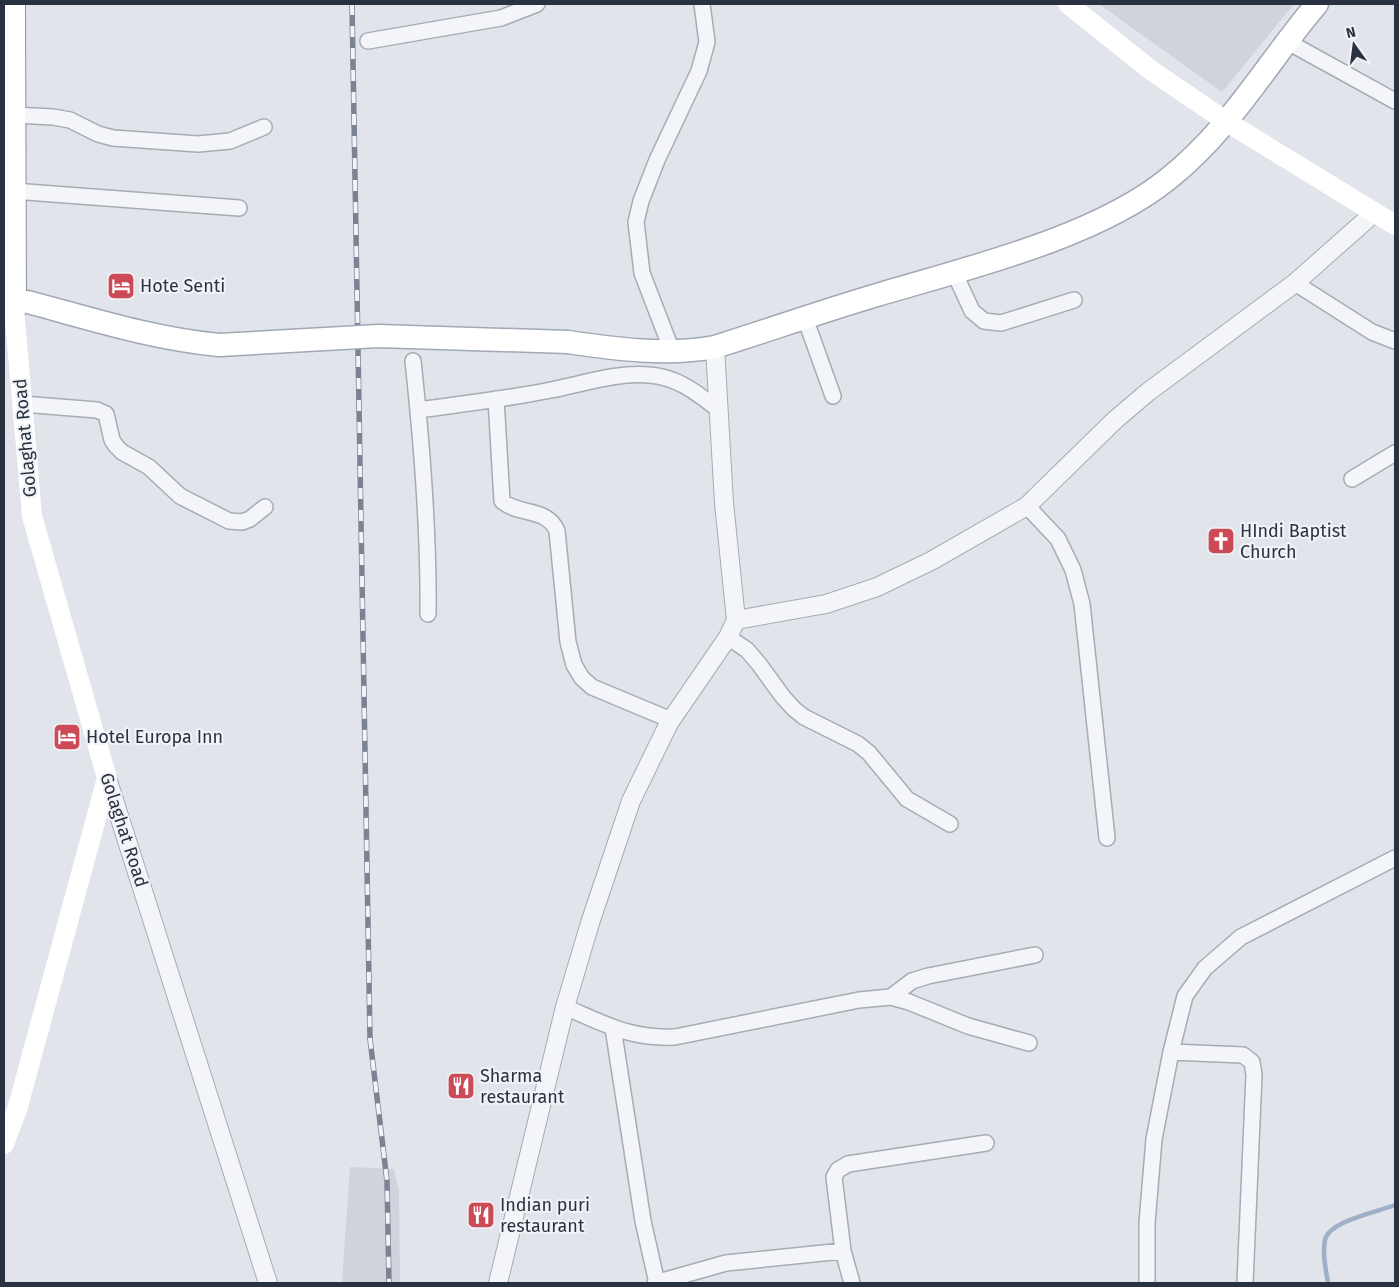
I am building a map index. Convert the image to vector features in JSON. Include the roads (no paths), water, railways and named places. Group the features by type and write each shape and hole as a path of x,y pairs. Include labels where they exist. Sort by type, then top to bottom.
{"highway":[{"path":"13,4 10,124 13,191 13,301"}],"main road":[{"path":"1068,4 1152,71 1227,122 1395,225"},
{"path":"13,301 183,342 219,345 378,336 568,342 604,347 672,352 692,351 715,346 954,272 1050,240 1095,222 1134,202 1167,180 1227,122 1317,4"},
{"name":"Golaghat Road","path":"13,301 32,516 107,778"},
{"path":"4,1144 17,1110 107,778"}],"street":[{"path":"368,41 475,24 502,18 537,4"},
{"path":"672,352 642,273 636,222 641,201 657,160 699,71 707,42 702,4"},
{"path":"1288,42 1395,101"},
{"path":"10,124 53,117 70,120 98,134 113,138 198,144 230,141 264,127"},
{"path":"13,191 239,208"},
{"path":"736,620 826,604 877,587 931,561 1028,506 1115,420 1148,392 1295,283 1374,213"},
{"path":"954,272 972,311 984,321 1001,323 1074,300"},
{"path":"1295,283 1372,332 1395,341"},
{"path":"805,318 833,396"},
{"path":"498,1283 565,1007 630,801 671,720 728,637 736,620 724,503 715,346"},
{"path":"413,360 429,556 428,614"},
{"path":"418,410 496,399 630,375 650,374 672,379 690,387 719,410"},
{"path":"496,399 502,501 508,506 544,516 554,523 557,531 568,642 574,665 582,678 592,688 671,720"},
{"path":"22,404 97,410 106,414 112,440 122,452 149,467 180,496 229,521 242,522 250,519 265,507"},
{"path":"1352,479 1395,453"},
{"path":"1028,506 1058,540 1073,570 1082,604 1106,838"},
{"path":"728,637 747,650 783,698 794,709 858,744 869,753 907,799 950,824"},
{"name":"Golaghat Road","path":"107,778 268,1283"},
{"path":"1147,1283 1148,1223 1154,1139 1171,1052 1185,996 1205,968 1241,937 1395,858"},
{"path":"890,998 912,981 928,976 1035,955"},
{"path":"565,1007 613,1028 650,1038 675,1037 859,1000 890,998 909,1002 968,1026 1030,1043"},
{"path":"613,1028 643,1221 656,1283 726,1264 843,1251"},
{"path":"1171,1052 1243,1055 1252,1062 1254,1075 1245,1283"},
{"path":"852,1283 843,1251 834,1177 838,1170 848,1164 986,1143"}],"waterway":[{"path":"1328,1283 1324,1251 1328,1233 1344,1222 1395,1205"}],"railway":[{"path":"352,4 370,1039 387,1181 389,1283"}],"place":[{"name":"Hote Senti","path":"121,286"},
{"name":"HIndi Baptist Church","path":"1221,541"},
{"name":"Hotel Europa Inn","path":"67,737"},
{"name":"Sharma restaurant","path":"461,1086"},
{"name":"Indian puri restaurant","path":"481,1215"}]}
